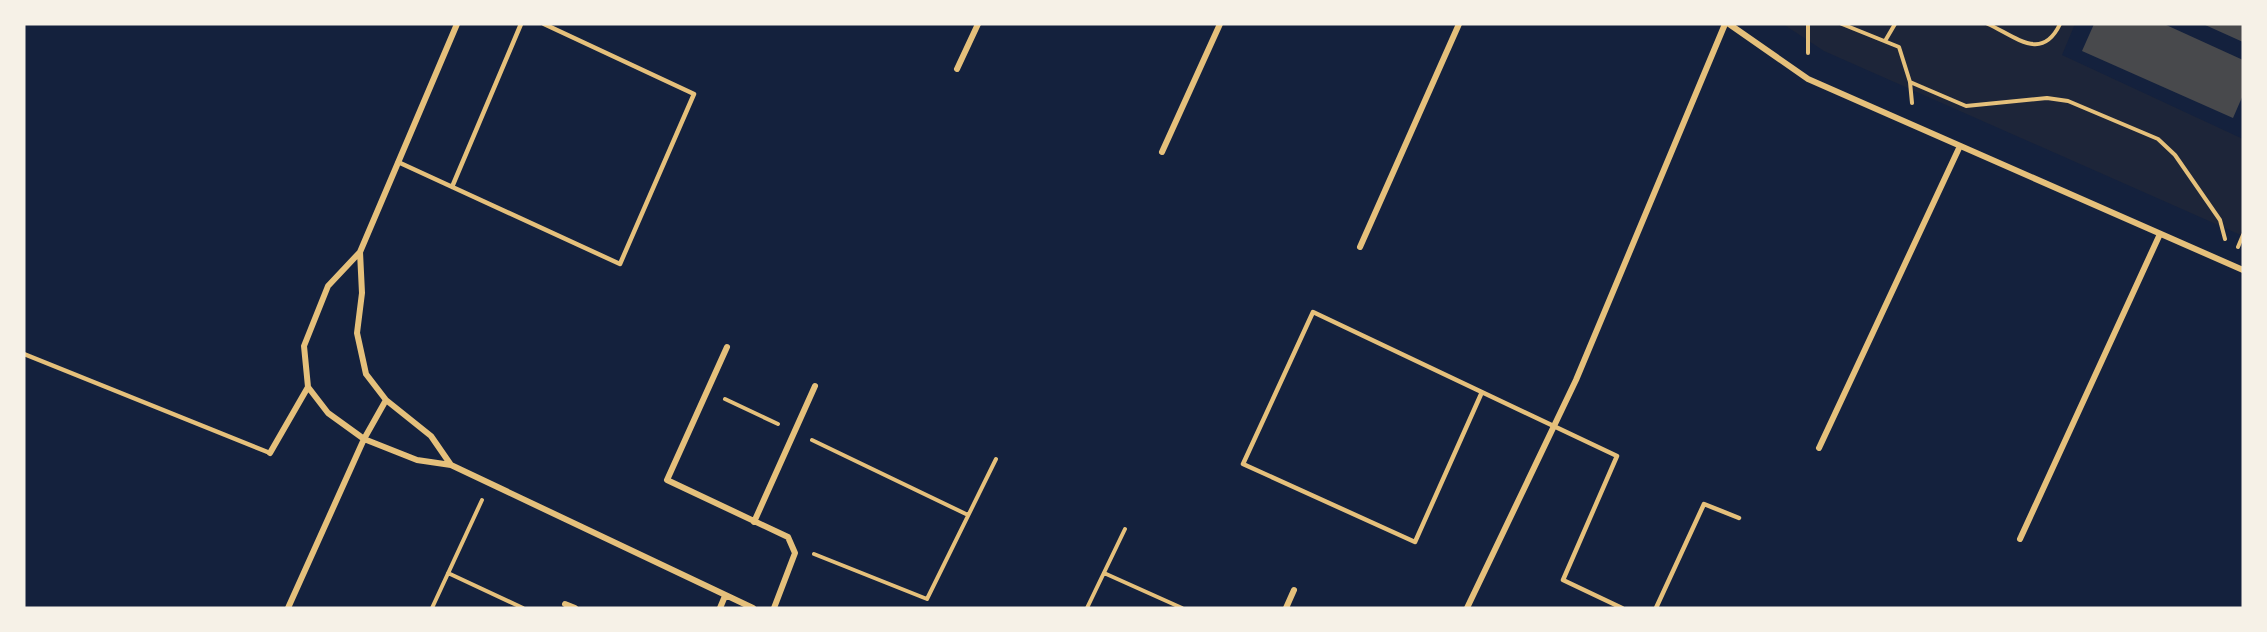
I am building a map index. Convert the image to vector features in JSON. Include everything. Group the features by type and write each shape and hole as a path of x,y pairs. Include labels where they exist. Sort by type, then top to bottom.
{"street":[{"path":"457,24 360,252 328,286 304,346 308,387 328,413 364,438 417,460 451,465 753,608"},
{"path":"957,69 978,24"},
{"path":"1162,152 1220,24"},
{"path":"1360,248 1460,24"},
{"path":"1467,608 1576,380 1727,24 1808,79 1915,128 2243,270"},
{"path":"1820,448 1960,146"},
{"path":"2020,539 2160,234"},
{"path":"360,252 362,293 357,333 366,374 386,400 431,436 451,465"},
{"path":"727,347 667,480 788,537 795,553 774,608"},
{"path":"754,522 814,386"},
{"path":"270,453 308,387"},
{"path":"288,608 364,438 386,400"},
{"path":"1286,608 1294,591"},
{"path":"720,608 725,596"},
{"path":"565,604 575,608"}],"lane":[{"path":"452,187 521,24"},
{"path":"398,162 620,264 694,94 544,24"},
{"path":"1482,392 1415,542 1243,464 1313,312 1554,426 1617,456 1563,580 1622,608"},
{"path":"24,354 270,453"},
{"path":"1656,608 1704,504 1739,518"}],"path":[{"path":"1842,24 1899,47 1910,82 1915,128"},
{"path":"1885,41 1895,24"},
{"path":"1988,24 2034,46 2045,45 2054,37 2060,24"},
{"path":"1910,82 1966,106 2048,98 2068,101 2158,139 2175,155 2220,220 2231,264"},
{"path":"706,390 968,515"},
{"path":"788,537 813,553 927,599 996,459"},
{"path":"432,608 490,483"},
{"path":"1087,608 1125,529"},
{"path":"448,573 523,608"},
{"path":"1104,573 1182,608"}],"shaded area":[{"path":"1783,24 2075,24 2062,55 2243,139 2243,236 1824,51"}],"building":[{"path":"2094,24 2164,24 2243,60 2243,95 2233,118 2082,51"},
{"path":"2203,24 2243,24 2243,42"}]}
